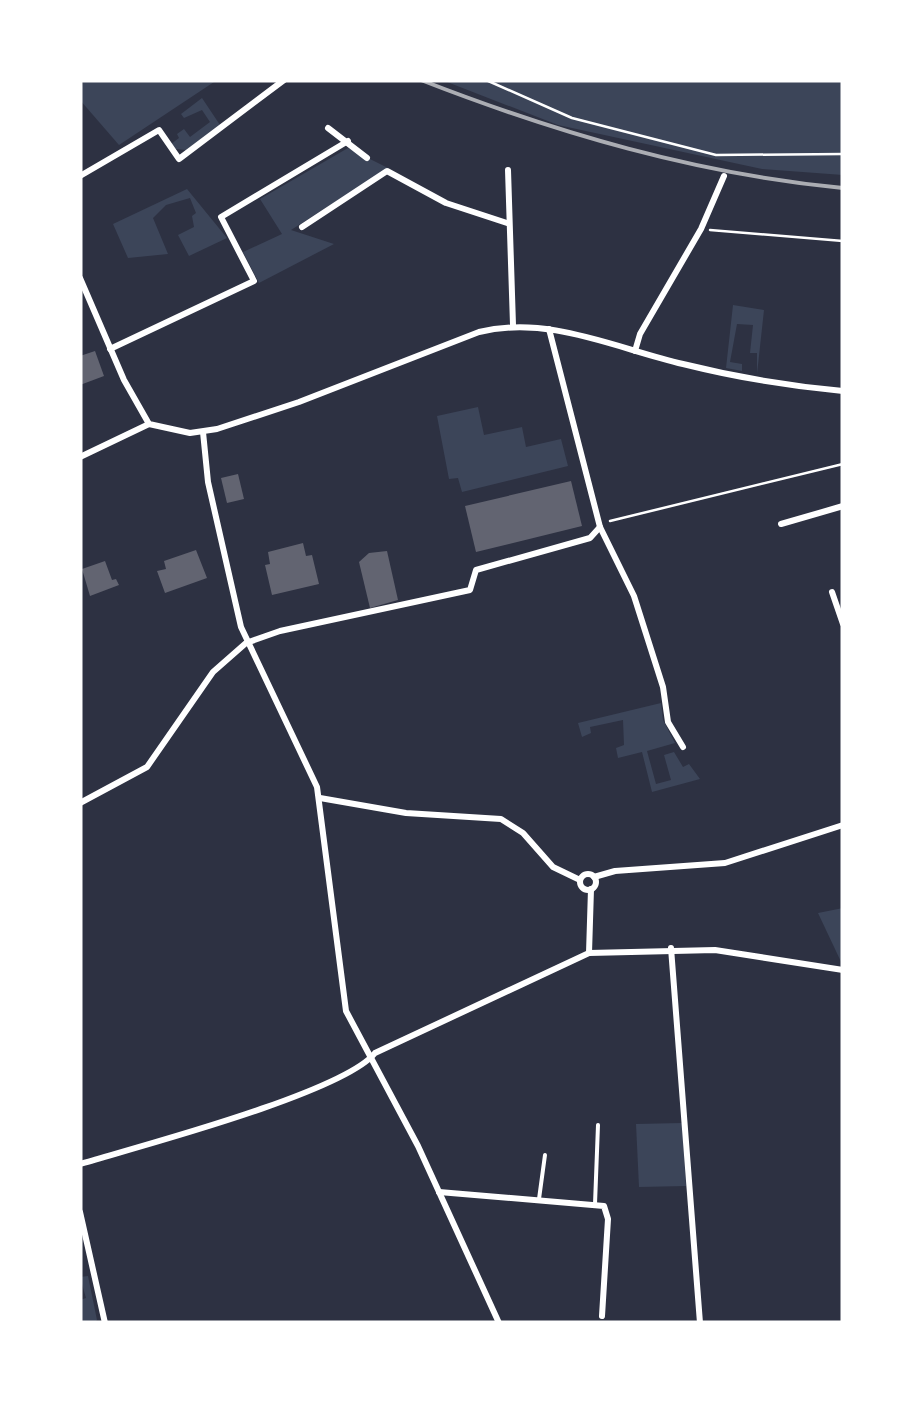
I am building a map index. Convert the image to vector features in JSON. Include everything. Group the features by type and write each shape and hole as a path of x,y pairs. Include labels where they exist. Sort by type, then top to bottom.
{"street":[{"path":"80,176 159,130 179,160 284,80"},
{"path":"328,128 368,158"},
{"path":"110,349 254,281 221,218 348,142"},
{"path":"508,170 512,325"},
{"path":"302,228 387,171 446,203 508,223"},
{"path":"636,351 654,307 700,229 724,176"},
{"path":"80,278 110,349 150,424"},
{"path":"80,457 150,424 202,432 299,402 479,332 512,325 549,329 715,372 843,391"},
{"path":"549,329 600,527 634,596 662,687 668,722 683,748"},
{"path":"202,432 212,503 246,643 309,764 320,798 343,998 499,1323"},
{"path":"781,524 843,506"},
{"path":"80,803 147,766 213,672 246,643 280,631 470,590 476,570 590,538 600,527"},
{"path":"832,592 843,624"},
{"path":"320,798 406,813 501,819 523,833 553,867 580,880 583,888 590,890"},
{"path":"580,880 588,874 594,877 614,870 725,863 843,825"},
{"path":"589,953 590,890 594,877"},
{"path":"80,1164 309,1090 589,953 671,948 715,950 843,970"},
{"path":"671,948 700,1323"},
{"path":"438,1192 604,1206 608,1219 602,1316"},
{"path":"80,1212 105,1323"}],"lane":[{"path":"595,1204 598,1126"},
{"path":"539,1200 545,1155"}],"path":[{"path":"486,80 572,118 716,155 843,154"},
{"path":"700,229 843,242"},
{"path":"600,527 843,464"}],"shaded area":[{"path":"83,80 217,80 119,145 80,100"},
{"path":"442,80 843,80 843,175 762,169 558,125"},
{"path":"202,98 220,125 186,150 176,149 171,144 179,138 177,134 184,129 190,137 210,122 202,110 184,118 181,114"},
{"path":"348,148 388,168 291,230 334,244 259,283 243,252 282,234 260,199"},
{"path":"187,189 227,238 189,256 178,235 194,227 192,216 196,213 190,198 166,205 153,218 168,254 128,258 113,224"},
{"path":"733,305 764,310 757,374 757,353 750,353 753,325 737,324 730,362 742,364 742,371 726,368"},
{"path":"478,407 484,435 522,427 526,447 561,439 568,466 462,492 458,478 449,479 437,416"},
{"path":"661,703 663,720 675,743 647,751 656,784 671,780 664,755 674,752 683,767 689,764 700,779 652,792 642,752 618,758 616,748 624,745 623,720 590,727 591,733 582,737 578,723"},
{"path":"843,908 843,966 818,913"},
{"path":"682,1123 686,1186 639,1187 636,1124"},
{"path":"88,1276 95,1322 80,1321 80,1300 86,1298 80,1277"}],"building":[{"path":"95,351 104,376 80,385 80,356"},
{"path":"238,474 244,499 227,503 221,478"},
{"path":"571,481 582,526 476,552 465,506"},
{"path":"303,543 306,556 312,555 319,584 272,595 265,565 270,564 268,552"},
{"path":"196,550 207,578 165,593 157,571 166,569 164,561"},
{"path":"387,551 398,600 370,608 359,562 369,553"},
{"path":"105,561 112,580 116,579 119,585 90,596 82,569"}],"railway":[{"path":"421,80 628,149 735,173 843,188"}]}
